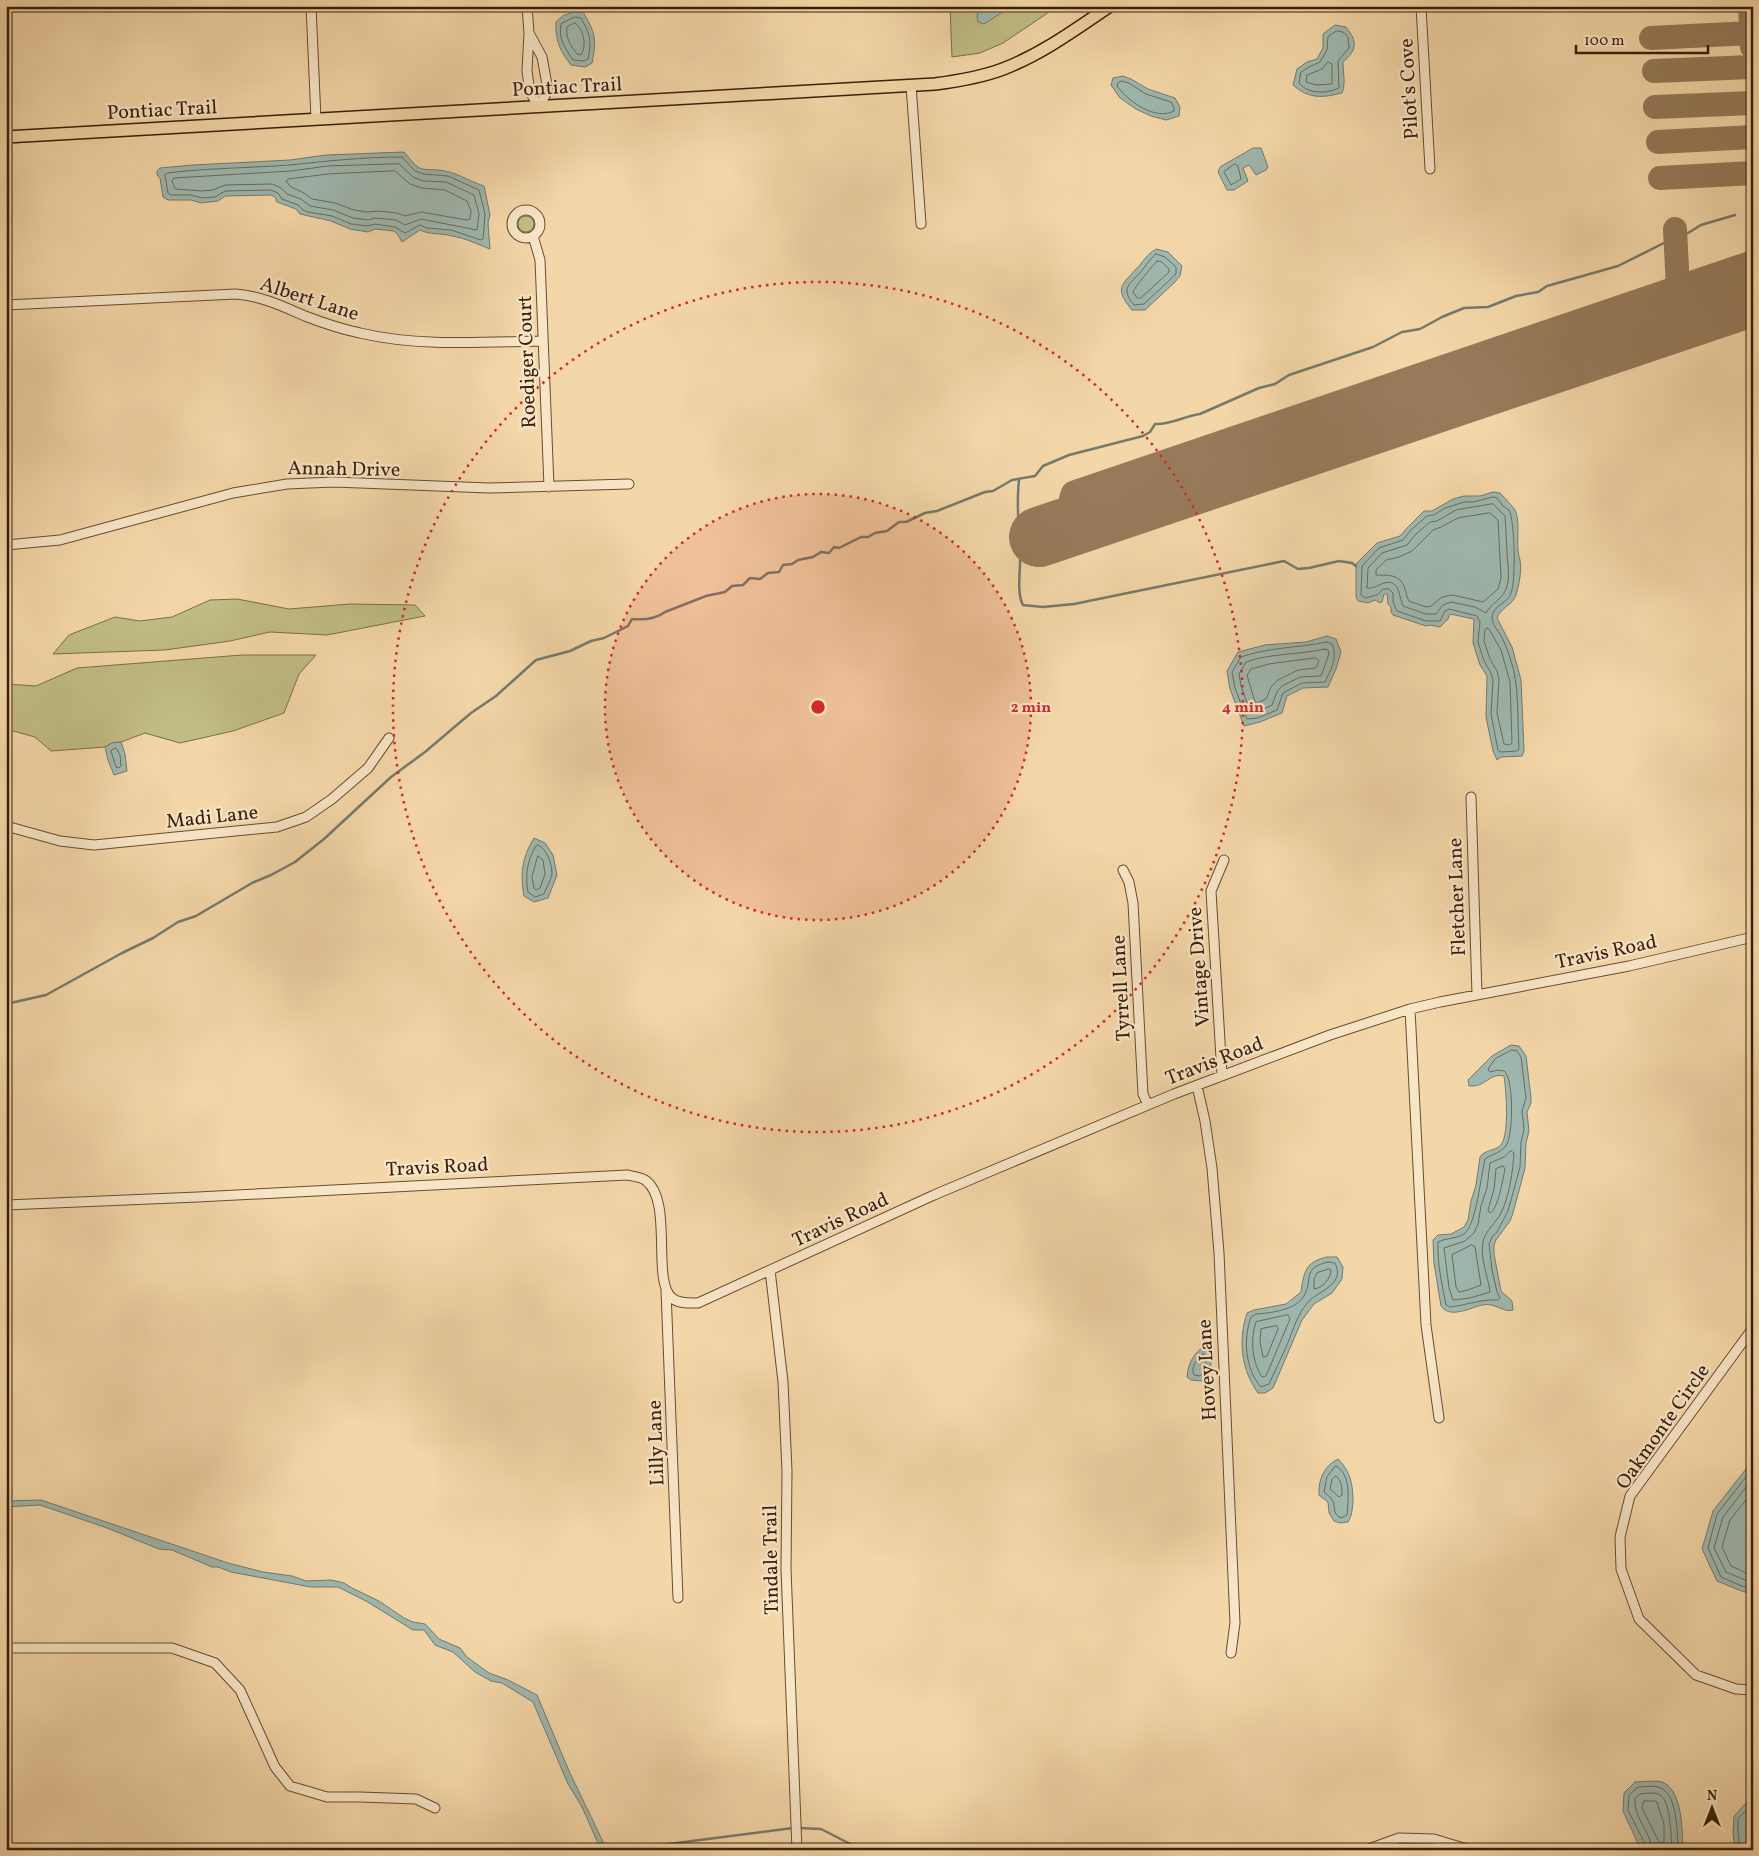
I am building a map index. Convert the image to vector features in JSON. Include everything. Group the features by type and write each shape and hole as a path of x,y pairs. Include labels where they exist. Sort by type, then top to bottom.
{"main road":[{"name":"Pontiac Trail","path":"6,137 911,85 962,80 1002,70 1025,59 1058,41 1110,6"}],"street":[{"path":"311,6 316,119"},
{"path":"527,6 527,71 530,92 539,107"},
{"name":"Pilot's Cove","path":"1421,6 1430,169"},
{"path":"528,33 542,57 548,90 539,107"},
{"path":"911,85 921,224"},
{"name":"Roediger Court","path":"534,236 540,260 549,487"},
{"name":"Albert Lane","path":"6,305 236,294 265,299 344,329 388,338 439,342 543,341"},
{"name":"Annah Drive","path":"6,544 60,540 233,493 287,484 334,482 453,488 629,484"},
{"name":"Madi Lane","path":"6,826 60,841 94,845 277,827 306,817 332,799 368,768 389,738"},
{"name":"Fletcher Lane","path":"1471,797 1476,995"},
{"name":"Vintage Drive","path":"1222,1075 1211,891 1224,860"},
{"name":"Tyrrell Lane","path":"1123,870 1133,903 1143,1094 1148,1106"},
{"name":"Travis Road","path":"6,1205 627,1175 644,1179 653,1188 661,1220 664,1280 668,1294 673,1299 698,1303 934,1195 1222,1075 1330,1034 1410,1009 1629,966 1753,937"},
{"path":"1410,1009 1426,1325 1439,1418"},
{"name":"Hovey Lane","path":"1196,1086 1212,1168 1219,1252 1235,1623 1231,1653"},
{"name":"Tindale Trail","path":"770,1270 783,1382 787,1471 786,1569 797,1850"},
{"name":"Lilly Lane","path":"666,1286 678,1598"},
{"name":"Oakmonte Circle","path":"1753,1328 1630,1496 1620,1537 1622,1569 1639,1619 1696,1675 1736,1690 1753,1690"},
{"path":"6,1648 172,1648 215,1663 240,1690 275,1767 290,1786 327,1797 360,1796 416,1799 435,1808"},
{"path":"1366,1850 1399,1838 1434,1839 1470,1850"}],"shaded area":[{"path":"950,6 1058,6 1003,43 980,53 952,57"},
{"path":"526,216 532,218 534,224 532,230 526,232 520,230 518,224 520,218"},
{"path":"237,599 289,609 350,604 415,605 425,616 327,635 270,632 230,641 165,650 53,654 69,635 115,617 140,621 172,617 210,600"},
{"path":"242,655 316,655 299,674 284,713 233,731 180,743 145,733 105,747 51,751 35,737 6,729 6,684 36,686 77,668"}],"water":[{"path":"980,6 1003,6 1001,13 984,24 978,22 977,16"},
{"path":"583,12 594,36 592,63 585,67 571,65 557,40 556,22 564,15"},
{"path":"1335,25 1346,27 1354,42 1351,54 1343,62 1344,82 1342,93 1328,96 1310,95 1293,85 1297,69 1307,62 1317,59 1323,48 1323,34"},
{"path":"1123,76 1148,89 1175,98 1180,107 1179,116 1166,120 1151,116 1120,98 1111,85 1113,78"},
{"path":"1253,148 1261,148 1268,167 1256,175 1249,165 1243,168 1248,181 1234,190 1227,190 1218,172 1220,167"},
{"path":"404,152 420,168 450,172 484,186 490,215 488,223 490,249 462,238 420,230 402,242 394,231 375,229 368,232 350,229 331,221 300,214 296,209 277,202 275,197 271,195 225,196 218,201 201,203 191,200 168,200 163,197 160,178 157,175 157,171 160,168 290,160 326,155"},
{"path":"1156,249 1168,252 1182,266 1180,276 1145,310 1132,310 1123,297 1122,288 1127,279 1147,256"},
{"path":"1493,492 1500,493 1508,502 1515,510 1517,519 1518,550 1521,568 1520,578 1516,595 1497,618 1512,647 1521,680 1524,751 1522,756 1501,757 1497,760 1493,751 1486,717 1487,676 1480,665 1473,643 1474,619 1450,614 1440,627 1426,626 1393,615 1388,604 1387,594 1384,594 1380,603 1375,600 1368,603 1358,601 1356,597 1356,564 1377,543 1400,536 1424,511 1432,511 1453,499 1464,496 1480,496"},
{"path":"1327,636 1336,639 1341,652 1328,687 1303,688 1287,696 1282,713 1244,726 1230,689 1227,671 1238,652 1265,645 1306,642"},
{"path":"121,742 127,771 114,775 105,747 112,743"},
{"path":"534,838 545,843 553,855 557,875 548,898 534,902 524,896 522,880 527,852"},
{"path":"1511,1045 1519,1046 1526,1056 1531,1098 1527,1112 1529,1131 1526,1143 1525,1168 1510,1221 1494,1245 1501,1291 1512,1301 1513,1310 1509,1311 1487,1304 1460,1312 1450,1312 1441,1306 1434,1263 1433,1240 1438,1235 1451,1234 1464,1227 1468,1220 1476,1185 1480,1157 1484,1153 1500,1146 1503,1141 1506,1123 1504,1076 1495,1076 1475,1086 1469,1086 1468,1080 1492,1056"},
{"path":"1327,1257 1337,1257 1343,1267 1342,1279 1332,1293 1314,1304 1302,1320 1273,1388 1265,1393 1258,1393 1248,1374 1243,1354 1244,1323 1247,1313 1286,1304 1301,1292 1305,1273 1310,1265"},
{"path":"1211,1341 1212,1357 1208,1373 1202,1381 1191,1380 1187,1377 1191,1361 1201,1348"},
{"path":"1338,1459 1346,1469 1352,1485 1353,1496 1349,1520 1348,1522 1340,1523 1334,1521 1329,1513 1328,1502 1319,1495 1323,1474 1329,1465"},
{"path":"1753,1460 1753,1591 1744,1592 1717,1581 1702,1549 1713,1511"},
{"path":"41,1500 228,1563 263,1572 292,1576 306,1581 331,1580 344,1583 379,1601 404,1618 425,1624 439,1639 460,1648 467,1657 489,1673 508,1680 537,1695 569,1771 607,1850 601,1850 582,1807 568,1784 533,1702 502,1683 491,1681 475,1672 453,1652 435,1645 424,1630 413,1630 366,1601 338,1587 311,1587 231,1572 218,1567 212,1567 172,1550 159,1549 107,1528 40,1505 6,1507 6,1501"},
{"path":"1635,1782 1662,1782 1669,1786 1674,1793 1680,1812 1683,1850 1641,1850 1623,1811 1624,1793"},
{"path":"1753,1800 1753,1850 1735,1850 1734,1816 1747,1802"}],"waterway":[{"path":"1688,233 1701,225 1735,215"},
{"path":"6,1004 46,995 153,938 178,922 196,916 252,883 295,862 324,839 391,777 425,752 471,713 496,696 536,660 570,651 591,641 604,638 628,626 632,619 654,618 706,596 725,592 732,586 743,585 750,578 760,579 768,573 779,572 783,565 813,557 821,552 829,553 834,547 839,548 861,537 868,537 875,533 887,531 899,522 906,522 925,513 937,511 985,492 993,491 1012,480 1035,476 1043,466 1069,455 1143,436 1150,432 1155,424 1167,423 1200,414 1259,388 1275,384 1289,375 1373,347 1402,332 1420,329 1464,308 1488,307 1516,296 1538,292 1547,286 1618,266 1666,242"},
{"path":"1019,480 1019,587 1023,605 1043,607 1074,604 1284,561 1298,569 1339,561 1352,563 1356,566"},
{"path":"622,1850 793,1828"},
{"path":"798,1828 821,1829 862,1850"}],"taxiway":[{"path":"1750,6 1752,47"},
{"path":"1651,38 1751,33"},
{"path":"1654,71 1752,67"},
{"path":"1655,107 1753,103"},
{"path":"1658,142 1753,137"},
{"path":"1660,178 1753,173"},
{"path":"1675,229 1678,288"},
{"path":"1074,525 1070,505 1073,493 1753,262"},
{"path":"1398,383 1407,413"},
{"path":"1106,482 1116,511"}],"runway":[{"path":"1039,537 1753,296"}]}
